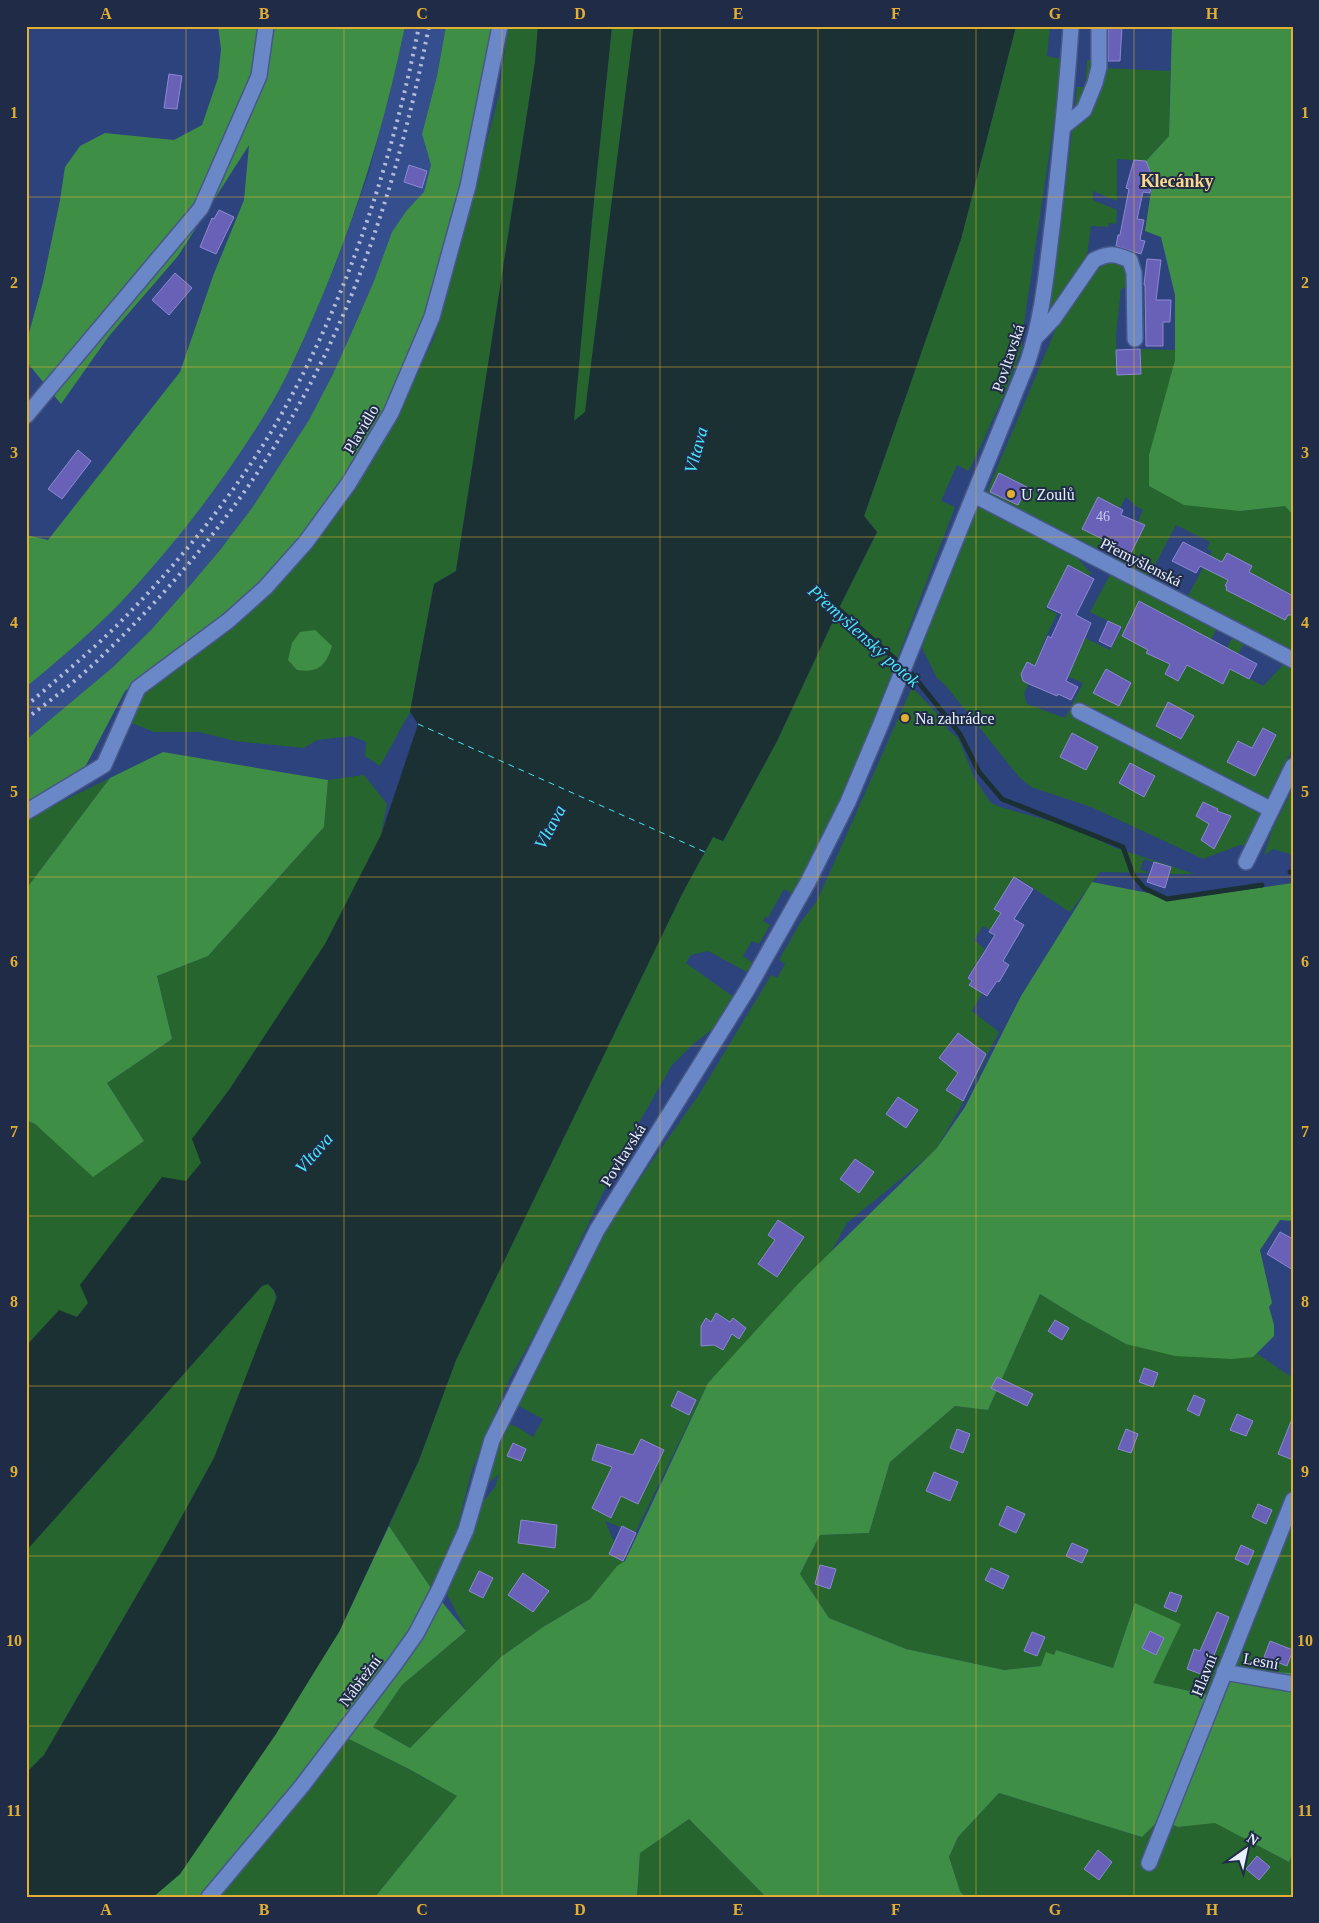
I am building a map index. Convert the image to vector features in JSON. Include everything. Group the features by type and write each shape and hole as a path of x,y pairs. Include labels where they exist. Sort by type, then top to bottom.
{"street":[{"path":"26,416 201,208 259,76 266,26"},
{"name":"Plavidlo","path":"26,812 104,766 138,688 228,621 265,588 306,542 349,483 392,413 413,366 434,307 468,186 500,26"},
{"name":"Povltavská","path":"486,1455 597,1230 747,990 808,882 848,802 909,654 1037,336 1049,254 1063,127 1071,26"},
{"path":"1063,127 1084,110 1095,83 1099,67 1099,26"},
{"path":"1037,336 1054,318 1094,260 1104,255 1115,254 1130,260 1134,273 1135,339"},
{"name":"Přemyšlenská","path":"974,495 1293,660"},
{"path":"1079,711 1270,809"},
{"path":"1246,862 1270,809 1293,766"},
{"name":"Nábřežní","path":"209,1897 302,1786 416,1634 439,1590 466,1530 486,1455"},
{"name":"Hlavní","path":"1149,1863 1224,1672 1286,1536 1293,1500"},
{"name":"Lesní","path":"1224,1672 1293,1684"}],"shaded area":[{"path":"405,26 446,26 437,76 422,134 431,165 424,193 407,210 333,374 309,420 252,508 220,550 151,630 113,667 26,740 26,687 85,637 156,562 218,484 274,400 296,357 335,266 369,173"}],"green space":[{"path":"218,26 405,26 388,101 356,207 330,278 290,369 273,401 221,480 164,554 111,612 75,646 26,687 26,535 48,540 180,372 213,276 244,200 249,145 178,256 109,336 61,404 26,361 26,344 43,282 65,167 80,146 105,133 174,140 202,125 218,78 221,49"},
{"path":"446,26 497,26 467,165 444,257 414,346 386,411 347,471 349,475 283,562 244,601 125,691 83,771 26,806 26,740 113,667 151,630 220,550 252,508 309,420 333,374 354,327 392,232 407,210 424,192 431,165 422,134 437,76"},
{"path":"508,26 538,26 535,62 456,571 434,584 410,712 380,766 365,756 366,742 352,736 317,740 304,748 235,741 199,732 154,732 129,722 143,691 393,423 434,338 499,95"},
{"path":"612,26 634,26 585,413 573,421 592,220"},
{"path":"1016,26 1050,26 1047,56 1061,59 1055,115 1022,337 1022,348 1005,393 969,471 957,465 941,501 955,507 845,796 795,895 784,889 768,918 766,916 763,921 770,925 759,944 752,941 743,956 753,963 747,972 708,951 691,955 686,963 735,998 721,1022 690,1047 672,1065 624,1149 541,1323 509,1380 472,1470 456,1532 433,1591 389,1526 419,1460 456,1360 682,894 713,837 723,841 777,741 877,532 864,516 961,239"},
{"path":"1172,26 1293,26 1293,515 1285,506 1240,511 1184,505 1149,486 1149,455 1175,360 1175,295 1161,237 1145,231 1153,178 1146,161 1169,136"},
{"path":"1087,60 1096,60 1094,73 1101,91 1103,68 1170,71 1169,136 1146,161 1117,159 1117,201 1093,191 1093,200 1117,210 1116,224 1109,223 1108,227 1091,226 1086,262 1051,314 1046,313 1062,218 1077,87 1085,87"},
{"path":"1112,261 1122,265 1130,286 1121,289 1116,335 1117,375 1141,374 1140,349 1175,350 1175,360 1149,486 1166,494 1240,511 1285,506 1293,515 1293,652 1187,598 1212,551 1207,549 1210,542 1176,525 1148,578 1116,562 1122,551 1130,555 1145,526 1138,521 1143,510 1126,497 1120,508 1097,498 1082,529 1103,539 1097,552 986,494 1057,326 1097,266"},
{"path":"976,507 981,507 1074,555 1091,573 1089,576 1068,566 1046,608 1057,614 1043,643 1037,665 1024,694 1027,704 1065,718 1083,683 1044,666 1069,673 1085,638 1110,650 1122,628 1090,612 1111,573 1217,628 1211,640 1215,671 1233,636 1245,642 1230,668 1263,686 1285,663 1293,670 1293,734 1291,742 1293,747 1245,846 1240,845 1203,859 1091,807 1031,787 1019,777 946,686 937,678 922,648 941,591"},
{"path":"315,630 332,646 330,653 320,667 304,671 297,670 288,660 292,643 300,632"},
{"path":"912,687 946,723 948,730 958,738 975,779 991,803 1075,828 1113,847 1195,874 1169,874 1170,867 1144,859 1140,869 1150,873 1100,872 1070,912 1016,877 996,907 1002,912 990,930 983,926 974,940 985,949 967,978 971,981 969,985 982,994 972,1011 999,1032 960,1108 935,1151 847,1223 817,1278 708,1383 635,1533 605,1521 615,1544 613,1544 609,1554 624,1562 617,1567 590,1599 543,1627 501,1657 410,1748 373,1727 402,1685 466,1631 447,1594 474,1529 482,1503 495,1487 499,1474 485,1486 493,1458 507,1423 533,1437 543,1419 515,1404 610,1221 700,1093 771,975 777,978 785,964 779,960 800,923 817,901"},
{"path":"163,752 328,780 324,827 208,956 157,976 172,1039 107,1083 144,1141 93,1177 35,1124 26,1120 26,889 110,778"},
{"path":"364,775 387,804 381,835 325,945 229,1090 193,1139 202,1163 77,1317 59,1311 26,1346 26,1120 35,1124 49,1136 144,1141 107,1083 172,1039 157,976 208,956 324,827 328,780"},
{"path":"110,778 26,889 26,819"},
{"path":"1293,788 1293,855 1273,849 1264,855 1272,830"},
{"path":"1092,882 1179,899 1293,883 1293,1221 1280,1220 1260,1250 1272,1303 1269,1307 1274,1325 1274,1336 1253,1357 1232,1359 1175,1356 1126,1344 1040,1294 988,1410 955,1406 890,1462 869,1533 820,1535 800,1574 829,1618 906,1649 1004,1670 1041,1666 1046,1652 1054,1655 1056,1650 1113,1668 1135,1603 1181,1624 1153,1683 1208,1695 1227,1644 1236,1670 1293,1673 1293,1852 1289,1862 1215,1823 1178,1827 1160,1819 1142,1837 999,1793 958,1837 949,1857 960,1891 965,1897 766,1897 689,1819 640,1853 637,1897 375,1897 457,1796 409,1769 343,1736 212,1897 153,1897 180,1874 339,1632 389,1526 433,1591 466,1631 402,1685 373,1727 410,1748 501,1657 543,1627 590,1599 617,1566 625,1561 708,1383 798,1284 936,1149 965,1107 1021,996"},
{"path":"268,1284 275,1294 274,1306 214,1458 170,1538 44,1755 26,1773 26,1551 262,1286"},
{"path":"1040,1294 1126,1344 1256,1353 1293,1378 1293,1673 1235,1670 1227,1645 1208,1695 1152,1683 1135,1603 1113,1668 1056,1650 1054,1655 1041,1666 1004,1670 906,1649 829,1618 800,1574 820,1535 869,1533 890,1462 955,1406 988,1410"},
{"path":"343,1736 409,1769 457,1796 375,1897 212,1897"},
{"path":"999,1793 1142,1837 1160,1819 1178,1827 1215,1822 1289,1862 1293,1852 1293,1897 965,1897 960,1891 949,1857 958,1837"},
{"path":"689,1819 766,1897 637,1897 640,1853"}],"water":[{"name":"Vltava","path":"538,26 612,26 574,421 585,412 634,26 1016,26 961,239 864,516 877,532 777,741 723,841 713,837 682,894 456,1360 419,1460 339,1632 276,1734 180,1874 153,1897 26,1897 26,1773 44,1755 170,1538 214,1458 277,1297 274,1290 268,1284 262,1286 26,1551 26,1346 59,1310 77,1317 88,1303 80,1285 162,1177 186,1181 201,1163 192,1139 229,1090 325,944 381,835 418,724 410,712 434,584 456,571 535,62"}],"building":[{"path":"1108,26 1122,26 1120,61 1108,61"},
{"path":"169,74 182,76 177,109 164,108"},
{"path":"1134,160 1146,161 1153,179 1150,193 1143,192 1137,219 1144,220 1140,240 1145,241 1141,254 1116,246 1129,189 1126,188"},
{"path":"409,165 427,171 422,188 404,182"},
{"path":"219,210 234,217 216,254 200,247 212,218 214,219"},
{"path":"1147,259 1161,260 1156,300 1171,300 1170,322 1163,322 1163,346 1146,346 1144,285"},
{"path":"175,273 192,288 169,315 152,300"},
{"path":"1140,349 1141,374 1117,375 1116,350"},
{"path":"78,450 91,461 62,499 48,489"},
{"path":"999,473 1027,487 1018,505 990,492"},
{"path":"1098,497 1123,510 1121,515 1145,525 1131,553 1082,529"},
{"path":"1183,542 1222,562 1227,553 1252,566 1249,572 1293,596 1293,615 1288,615 1285,620 1226,590 1227,587 1225,586 1228,580 1200,566 1196,573 1172,561"},
{"path":"1068,565 1094,579 1076,615 1091,623 1066,681 1078,687 1071,700 1023,681 1021,674 1027,662 1035,666 1048,636 1051,638 1062,614 1047,607"},
{"path":"1139,601 1257,664 1249,679 1230,669 1223,684 1187,665 1178,681 1165,674 1170,664 1146,653 1148,650 1122,636"},
{"path":"1108,621 1121,627 1111,647 1099,641"},
{"path":"1106,669 1131,683 1119,706 1093,693"},
{"path":"1168,702 1194,716 1181,739 1156,726"},
{"path":"1263,728 1276,735 1255,776 1227,762 1238,741 1252,748"},
{"path":"1072,733 1098,747 1086,770 1060,757"},
{"path":"1130,763 1155,776 1144,797 1119,783"},
{"path":"1203,802 1218,809 1217,811 1231,816 1214,849 1201,840 1209,824 1196,816"},
{"path":"1154,862 1171,867 1165,888 1147,882"},
{"path":"1014,877 1033,889 1014,919 1024,925 1003,961 1009,965 999,982 997,981 987,996 969,985 972,981 968,978 995,935 989,932 1001,913 994,909"},
{"path":"958,1033 986,1054 963,1101 946,1090 958,1073 939,1058"},
{"path":"898,1097 918,1110 906,1128 886,1114"},
{"path":"855,1159 874,1172 859,1193 840,1179"},
{"path":"778,1220 804,1237 777,1277 758,1264 775,1240 768,1235"},
{"path":"1280,1232 1293,1239 1293,1270 1267,1254"},
{"path":"716,1313 730,1322 733,1318 746,1328 739,1339 732,1334 723,1350 714,1345 701,1346 701,1326 706,1318 711,1322"},
{"path":"1055,1320 1069,1328 1062,1340 1048,1331"},
{"path":"1144,1368 1158,1373 1153,1387 1139,1382"},
{"path":"997,1377 1033,1394 1027,1406 991,1388"},
{"path":"678,1391 696,1400 689,1415 671,1406"},
{"path":"1194,1395 1205,1400 1199,1416 1187,1410"},
{"path":"1237,1414 1253,1421 1246,1436 1230,1430"},
{"path":"1293,1419 1293,1460 1278,1454"},
{"path":"957,1429 970,1434 963,1453 950,1448"},
{"path":"1126,1429 1138,1434 1131,1453 1118,1449"},
{"path":"641,1439 664,1450 638,1504 621,1496 611,1518 592,1508 612,1467 592,1460 597,1444 633,1455"},
{"path":"513,1443 526,1449 521,1461 507,1456"},
{"path":"934,1472 958,1482 950,1501 926,1491"},
{"path":"1258,1504 1272,1510 1266,1524 1252,1517"},
{"path":"1007,1506 1025,1514 1016,1533 999,1525"},
{"path":"521,1520 557,1525 555,1548 518,1543"},
{"path":"622,1526 636,1533 623,1561 609,1554"},
{"path":"1072,1543 1088,1550 1082,1563 1066,1556"},
{"path":"1241,1545 1254,1551 1248,1565 1235,1559"},
{"path":"820,1565 836,1569 830,1589 815,1584"},
{"path":"991,1568 1009,1576 1003,1589 985,1580"},
{"path":"479,1571 493,1578 483,1598 469,1591"},
{"path":"523,1573 549,1591 533,1612 508,1595"},
{"path":"1170,1592 1182,1596 1176,1612 1164,1607"},
{"path":"1217,1612 1229,1617 1206,1676 1187,1669 1194,1649 1200,1651"},
{"path":"1150,1631 1164,1638 1156,1655 1142,1648"},
{"path":"1032,1632 1045,1637 1037,1656 1024,1651"},
{"path":"1270,1641 1293,1650 1287,1666 1264,1657"},
{"path":"1098,1850 1112,1862 1099,1880 1084,1869"},
{"path":"1257,1856 1270,1867 1259,1880 1246,1869"}],"waterway":[{"name":"Přemyšlenský potok","path":"834,605 912,674 960,734 979,772 1002,799 1123,847 1133,875 1144,888 1167,899 1262,885"}],"ferry route":[{"path":"418,724 705,852"}],"railway":[{"path":"26,706 106,636 174,564 235,487 286,406 331,315 367,221 383,173 419,26"},
{"path":"26,719 65,689 93,664 130,628 183,571 255,477 296,410 320,365 341,319 361,272 378,224 407,126 429,26"}],"place":[{"name":"U Zoulů","path":"1011,494"},
{"name":"Na zahrádce","path":"905,718"}],"district":[{"name":"Klecánky","path":"1177,181"}]}
